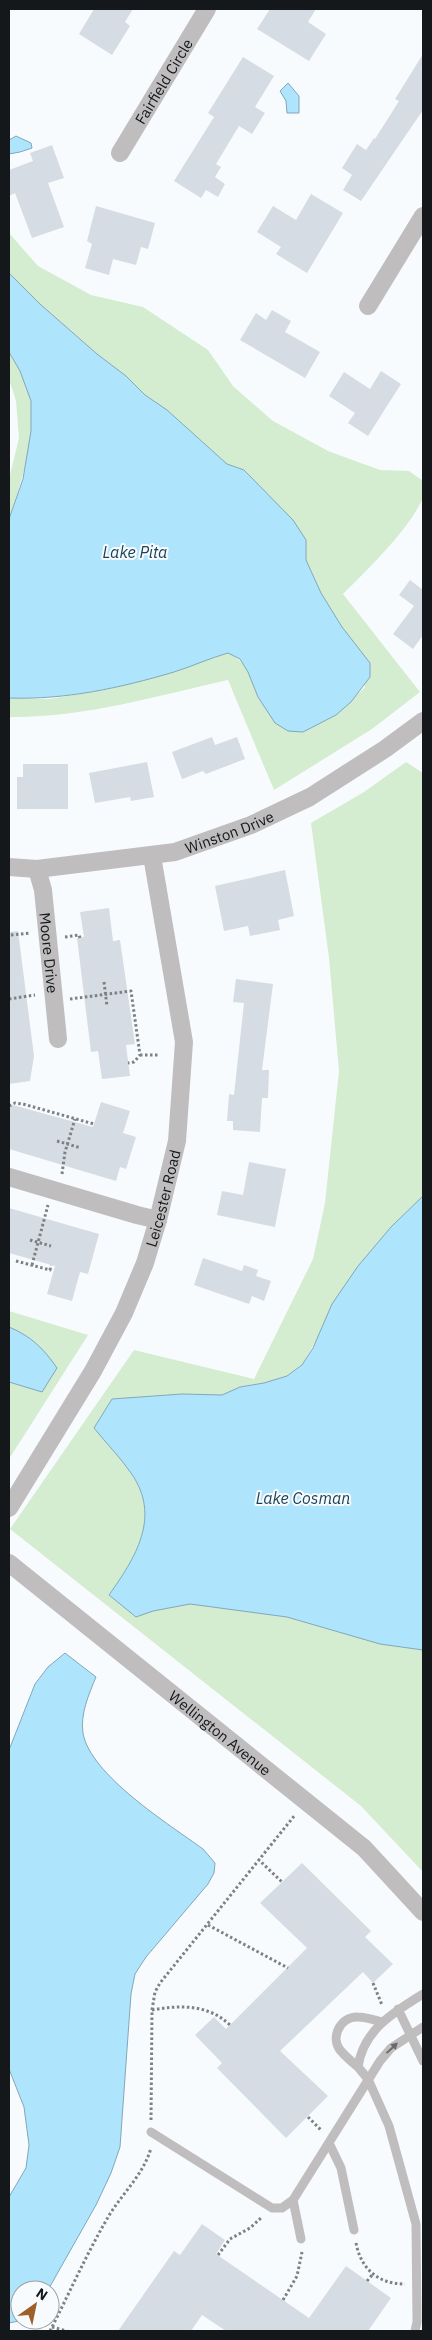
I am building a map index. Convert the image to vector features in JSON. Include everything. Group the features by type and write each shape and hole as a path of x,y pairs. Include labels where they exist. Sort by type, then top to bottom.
{"street":[{"name":"Fairfield Circle","path":"120,153 207,9"},
{"path":"368,306 423,216"},
{"name":"Winston Drive","path":"9,867 37,869 175,852 251,825 310,797 385,749 423,721"},
{"name":"Leicester Road","path":"9,1508 93,1372 124,1313 145,1264 177,1142 184,1042 152,856"},
{"name":"Moore Drive","path":"37,869 43,890 58,1039"},
{"path":"9,1177 158,1220"},
{"name":"Wellington Avenue","path":"9,1563 364,1848 423,1912"}],"lane":[{"path":"358,2067 359,2055 370,2034 398,2009 423,1994"},
{"path":"398,2009 423,2061"},
{"path":"382,2022 359,2016 345,2020 340,2026 336,2038 340,2050 368,2079 389,2126 416,2224 417,2322 415,2331"},
{"path":"151,2132 272,2208 282,2208 293,2200 368,2079 390,2048 423,2026"},
{"path":"329,2143 341,2168 354,2230"},
{"path":"293,2200 301,2239"}],"path":[{"path":"104,982 107,1006"},
{"path":"9,999 106,995 131,991 140,1055 134,1062 128,1063"},
{"path":"140,1055 158,1055"},
{"path":"9,1106 15,1103 23,1104 94,1124"},
{"path":"32,1265 75,1119"},
{"path":"56,1141 80,1148"},
{"path":"30,1240 51,1246"},
{"path":"16,1260 50,1270 51,1265"},
{"path":"60,2310 76,2275 108,2217 147,2162 151,2148 152,2010 155,1992 160,1983 208,1925 258,1859 306,1801"},
{"path":"258,1859 282,1882"},
{"path":"208,1925 288,1968"},
{"path":"373,1983 383,2009"},
{"path":"152,2010 182,2006 198,2008 222,2018 230,2025"},
{"path":"218,2255 230,2239 250,2228 272,2208"},
{"path":"354,2230 359,2256 373,2274 386,2282 417,2282"},
{"path":"282,2300 297,2276 303,2256 301,2239"},
{"path":"367,2281 373,2274"}],"green space":[{"path":"9,233 38,266 91,295 143,307 208,350 233,386 273,421 328,451 380,470 409,471 423,481 423,497 409,522 388,548 343,594 420,692 372,729 274,790 228,680 92,710 64,714 9,717 9,698 49,699 109,689 176,671 228,653 245,666 258,697 336,715 365,687 342,627 321,593 306,560 306,540 245,470 227,464 167,410 145,395 126,376 97,354 40,304 9,273"},
{"path":"9,352 28,388 32,416 26,461 9,519 9,479 19,438 16,401 9,379"},
{"path":"406,762 423,773 423,1196 391,1227 358,1266 302,1365 287,1376 264,1383 240,1387 222,1395 182,1394 112,1399 94,1428 131,1473 140,1489 144,1505 145,1521 136,1551 109,1595 136,1617 153,1611 190,1604 287,1617 380,1644 423,1650 423,1872 361,1806 10,1529 134,1350 254,1379 313,1259 325,1203 339,1071 329,958 311,823 364,792"},
{"path":"9,1311 88,1335 9,1459"}],"water":[{"path":"288,83 299,96 299,113 287,113 286,101 280,91"},
{"path":"16,136 31,143 32,148 9,154 9,140"},
{"name":"Lake Pita","path":"9,273 40,304 97,354 126,376 145,395 167,410 227,464 244,470 293,520 306,540 306,560 321,593 342,627 370,663 370,677 351,702 336,715 303,732 288,731 275,723 258,697 248,672 240,659 228,653 174,672 113,688 72,695 9,698 9,519 23,479 31,431 31,401 20,371 9,352"},
{"name":"Lake Cosman","path":"423,1196 423,1650 380,1644 287,1617 190,1604 153,1611 136,1617 109,1595 136,1552 145,1521 140,1489 127,1467 94,1428 112,1399 182,1394 222,1395 240,1387 264,1383 287,1376 302,1365 313,1348 332,1304 358,1266 391,1227"},
{"path":"9,1327 36,1344 57,1368 42,1392 9,1382"},
{"path":"65,1653 96,1677 86,1704 82,1726 89,1749 115,1782 152,1813 203,1849 215,1863 214,1873 208,1884 146,1957 135,1974 131,1994 120,2147 111,2173 96,2205 54,2280 10,2280 9,2323 9,2197 26,2168 29,2145 24,2107 9,2069 9,1750 35,1684 48,1667"}],"building":[{"path":"94,9 133,9 125,22 130,26 112,55 79,34"},
{"path":"270,9 316,9 308,22 326,34 309,61 257,29"},
{"path":"423,54 423,110 361,201 343,190 352,175 342,168 357,144 366,150 375,139 399,101 395,99"},
{"path":"243,57 274,76 255,107 265,113 252,134 239,126 216,164 221,167 215,177 225,184 218,197 206,190 201,198 174,181 214,117 208,113"},
{"path":"52,145 64,178 48,183 64,227 32,238 15,193 9,196 9,170 33,161 30,153"},
{"path":"311,194 343,213 307,273 276,254 281,247 257,232 273,206 296,220"},
{"path":"96,206 155,223 148,249 141,247 136,265 113,259 109,275 85,268 92,244 87,241"},
{"path":"272,310 291,321 285,332 320,352 305,378 240,340 256,313 266,320"},
{"path":"381,371 401,384 368,436 348,423 355,413 329,396 344,372 370,389"},
{"path":"410,580 423,590 423,635 413,649 393,634 414,606 399,595"},
{"path":"212,737 215,745 237,737 245,759 206,774 203,771 182,779 172,752"},
{"path":"147,762 154,797 131,801 130,797 95,803 89,773"},
{"path":"23,764 68,764 68,809 17,809 17,777 23,777"},
{"path":"285,870 294,916 278,920 280,930 250,936 248,926 224,931 215,886"},
{"path":"109,908 113,941 120,940 135,1044 126,1045 130,1076 102,1079 98,1051 91,1052 77,938 84,937 80,912"},
{"path":"18,931 34,1056 30,1081 9,1084 9,932"},
{"path":"236,979 273,984 262,1070 269,1070 268,1098 262,1098 260,1132 233,1130 233,1121 227,1121 229,1094 234,1095 244,1003 233,1002"},
{"path":"101,1102 130,1111 123,1133 136,1137 126,1169 120,1167 116,1181 9,1149 9,1104 93,1127"},
{"path":"249,1162 286,1169 275,1227 217,1215 222,1191 243,1195"},
{"path":"9,1208 99,1234 88,1274 80,1272 72,1301 47,1294 55,1266 9,1253"},
{"path":"203,1258 242,1271 244,1265 258,1270 256,1276 271,1281 264,1301 252,1296 249,1304 194,1285"},
{"path":"302,1863 371,1931 365,1937 393,1964 373,1983 363,1972 280,2051 328,2096 286,2138 217,2068 222,2063 195,2035 214,2017 226,2029 307,1948 260,1903"},
{"path":"202,2224 225,2240 216,2254 309,2318 346,2266 391,2298 368,2331 226,2331 202,2315 191,2331 118,2331 174,2251 180,2255"}]}
